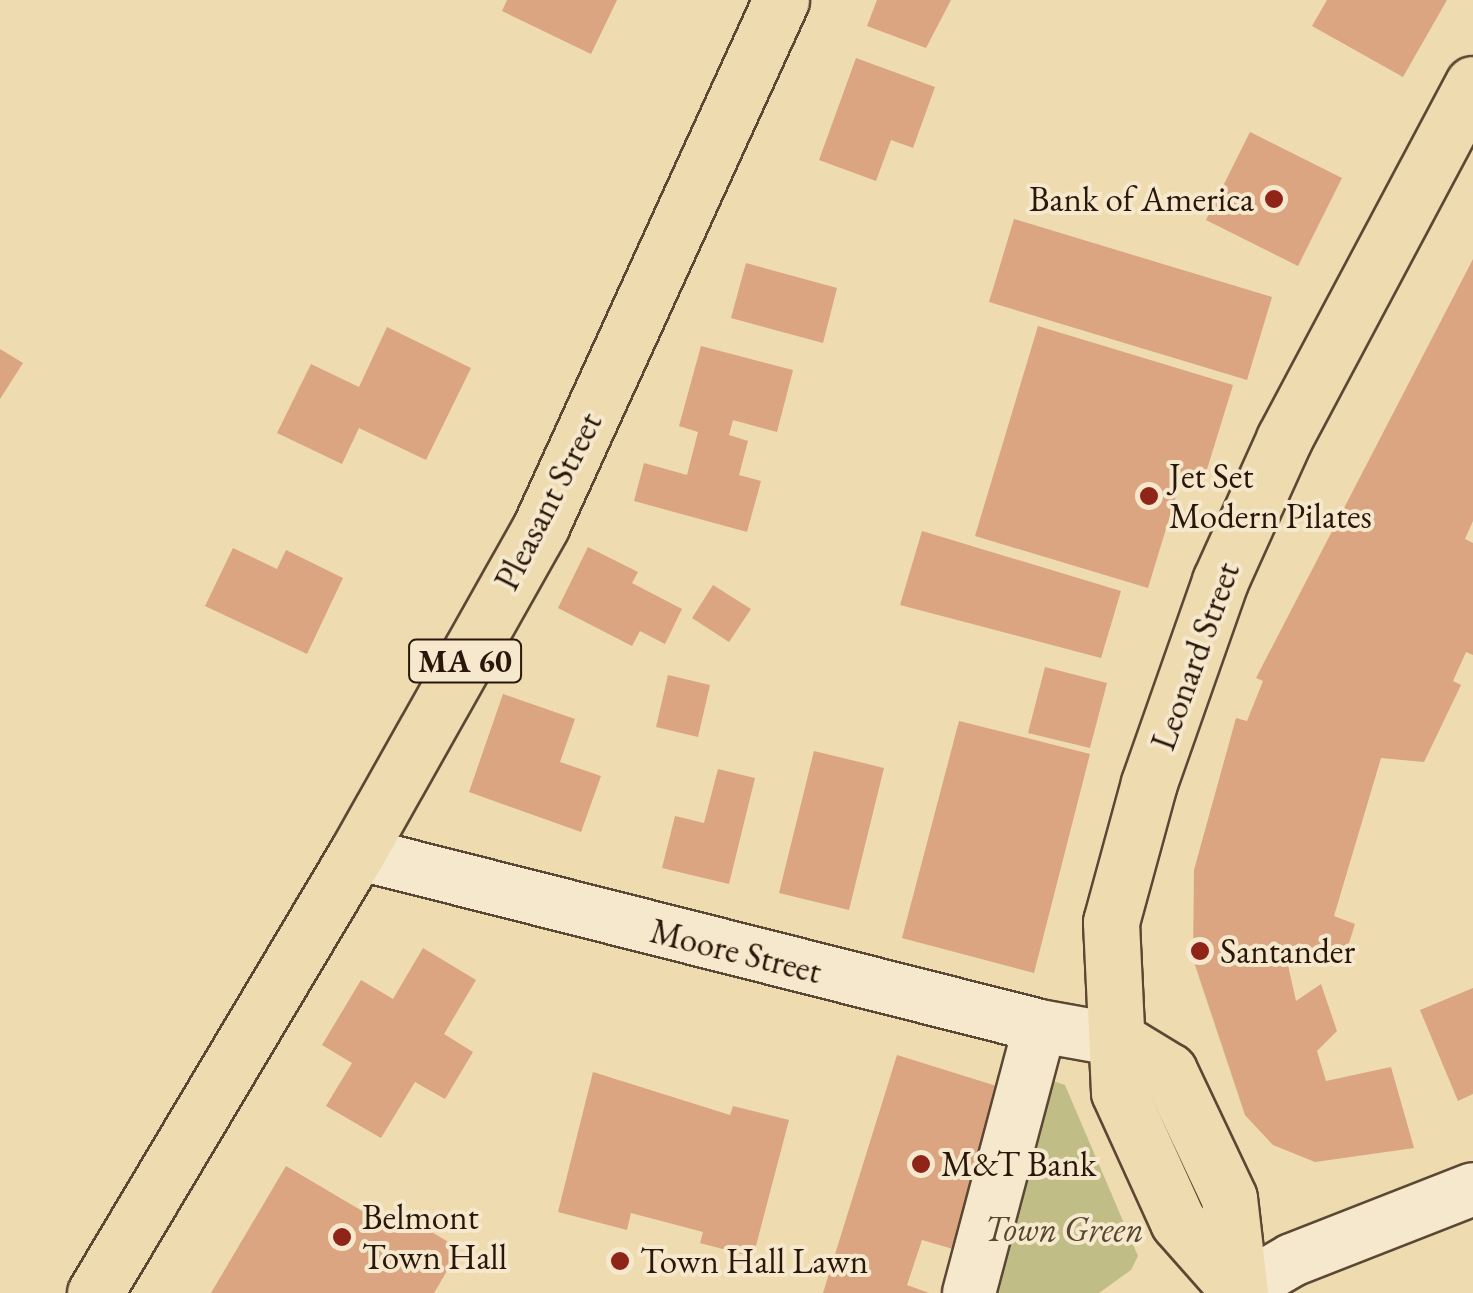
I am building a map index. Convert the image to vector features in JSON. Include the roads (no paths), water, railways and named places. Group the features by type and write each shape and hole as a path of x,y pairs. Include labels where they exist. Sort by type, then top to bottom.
{"main road":[{"name":"Pleasant Street","path":"96,1293 357,854 540,526 780,0"},
{"name":"Leonard Street","path":"1118,1040 1111,922 1148,783 1220,581 1284,439 1473,84"},
{"path":"1118,1040 1169,1071 1228,1198 1238,1292"}],"street":[{"name":"Moore Street","path":"357,854 1040,1026 1118,1040"},
{"path":"969,1293 1040,1026"},
{"path":"1238,1292 1292,1260 1473,1189"}],"place":[{"name":"Bank of America","path":"1274,199"},
{"name":"Jet Set Modern Pilates","path":"1149,496"},
{"name":"Santander","path":"1200,951"},
{"name":"M&T Bank","path":"921,1164"},
{"name":"Belmont Town Hall","path":"342,1237"},
{"name":"Town Hall Lawn","path":"620,1261"}],"park label":[{"name":"Town Green","path":"1064,1229"}]}
